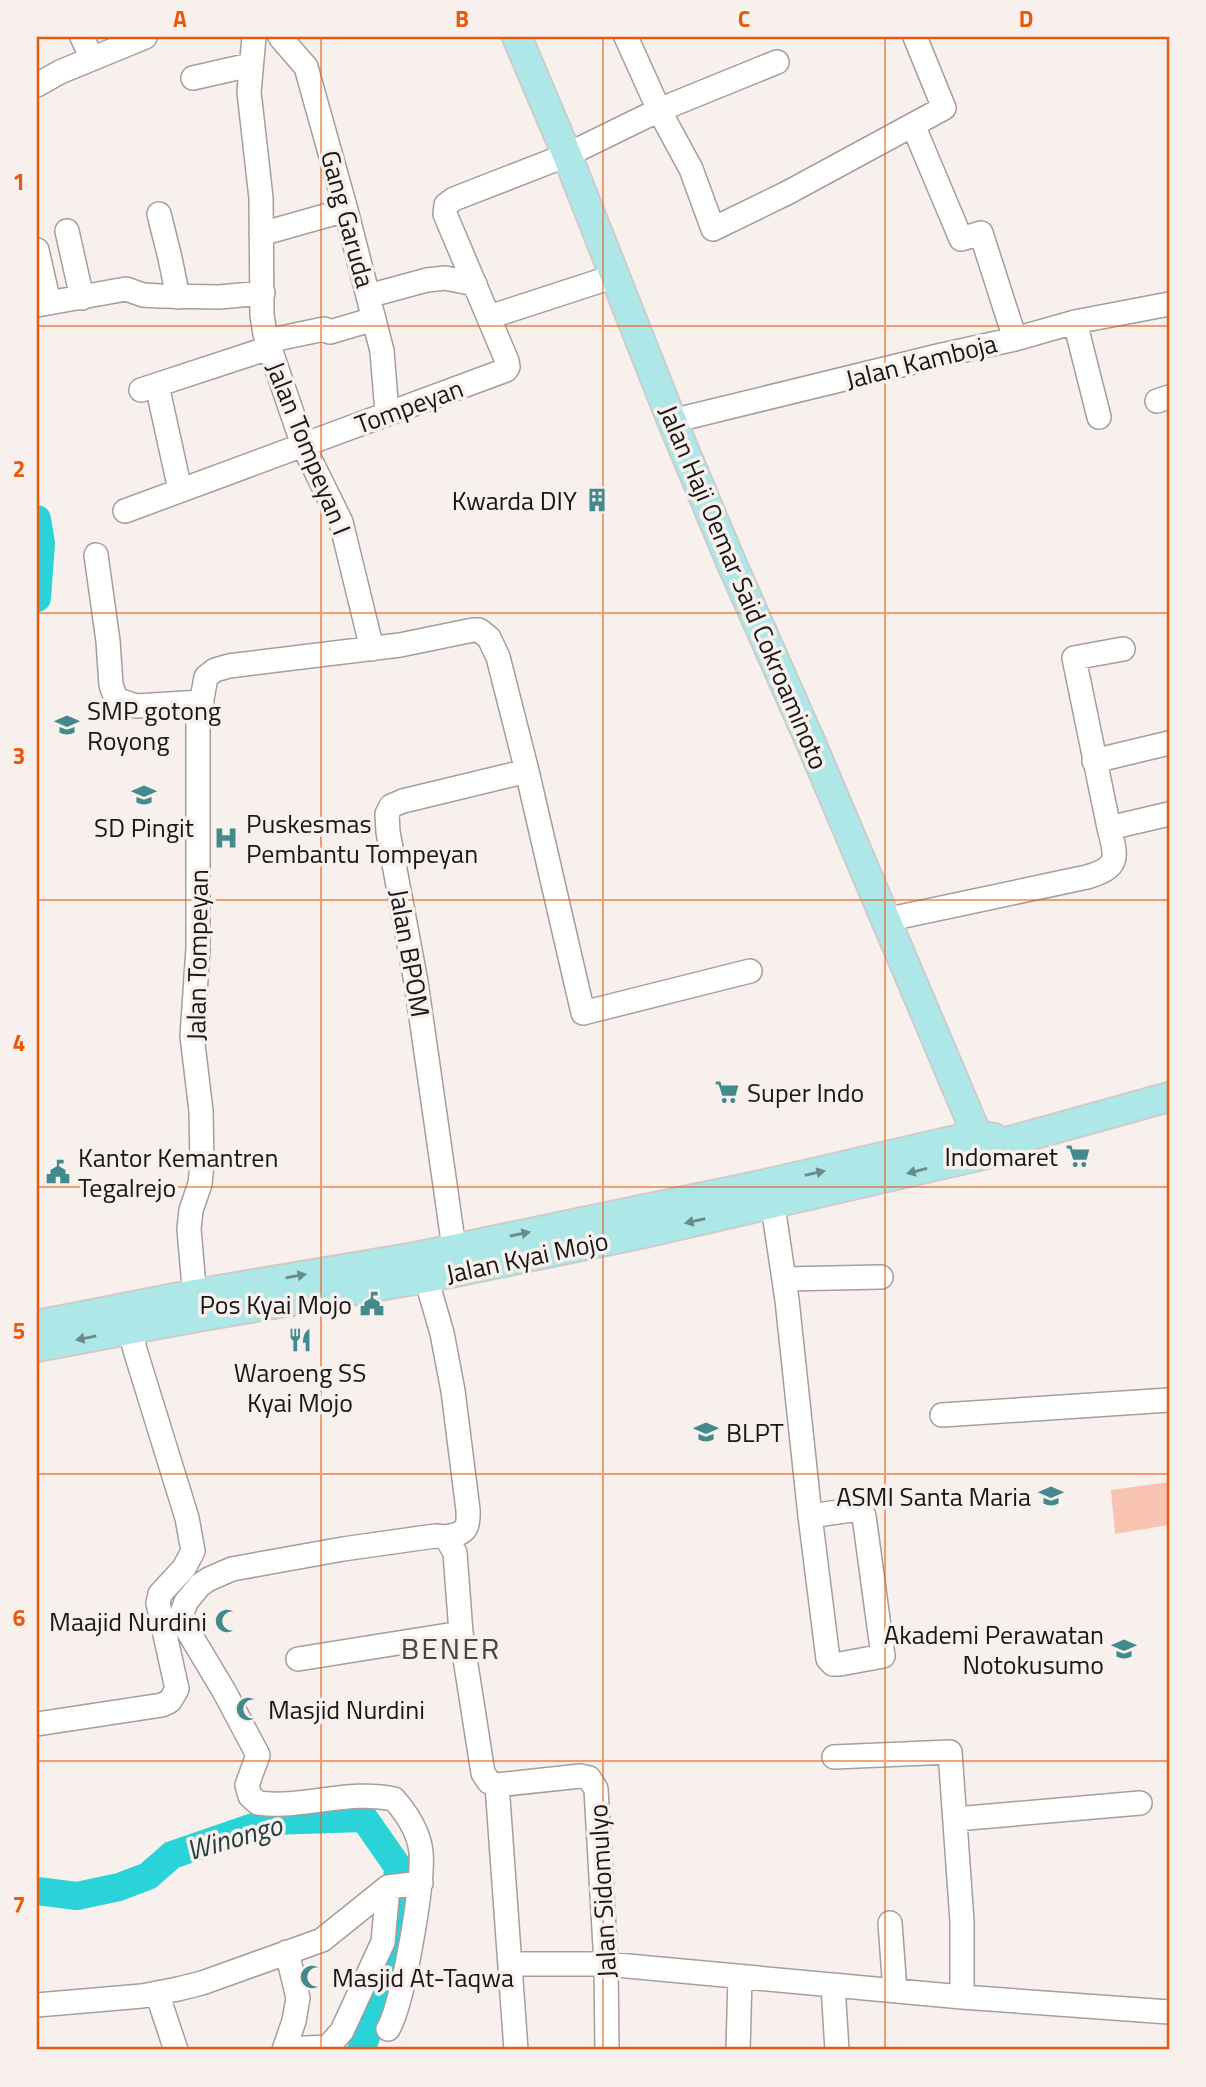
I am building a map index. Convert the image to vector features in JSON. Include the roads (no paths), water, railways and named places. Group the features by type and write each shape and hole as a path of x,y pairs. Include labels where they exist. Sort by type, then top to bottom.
{"main road":[{"name":"Jalan Haji Oemar Said Cokroaminoto","path":"522,38 672,421 965,1105 992,1143"},
{"path":"952,1074 979,1108 999,1121 1022,1130 1055,1128"},
{"path":"916,1150 933,1142 946,1128 953,1104 952,1074"},
{"name":"Jalan Kyai Mojo","path":"37,1325 426,1278 1055,1128 1169,1097"},
{"name":"Jalan Kyai Mojo","path":"37,1347 131,1329 196,1305 454,1248 771,1194 916,1150 992,1143"}],"street":[{"path":"82,37 92,59"},
{"path":"37,85 60,72 145,37"},
{"name":"Jalan Tompeyan I","path":"254,37 249,92 261,198 262,315 268,345 303,445 341,522 372,649"},
{"name":"Gang Garuda","path":"280,37 306,66 374,318 383,357 387,413"},
{"path":"626,37 659,110 691,169 713,229 944,108 915,37"},
{"path":"615,276 489,317 445,214 446,207 454,199 567,155 659,110 777,62"},
{"path":"192,78 250,65"},
{"path":"913,125 961,239 981,233 1016,339"},
{"path":"261,234 346,210"},
{"path":"159,214 178,297"},
{"path":"67,231 82,298"},
{"path":"37,250 43,304 126,289 143,295 178,297 263,293"},
{"path":"368,296 426,280 445,278 475,284"},
{"name":"Jalan Kamboja","path":"672,421 1016,339 1075,322 1169,303"},
{"name":"Tompeyan","path":"125,511 501,373 507,368 507,361 489,317"},
{"path":"180,490 149,388 268,345 324,329 330,332 374,318"},
{"path":"1075,322 1100,417"},
{"path":"96,555 114,696 136,706 202,702"},
{"path":"372,649 467,631 483,633 493,645 527,771 583,1013 750,971"},
{"name":"Jalan Tompeyan","path":"196,1305 189,1229 202,1164 201,1111 192,1036 198,948 198,721 206,677 215,670 229,666 372,649"},
{"path":"885,920 1098,874 1112,866 1115,851 1074,658 1123,649"},
{"path":"1094,761 1169,743"},
{"name":"Jalan BPOM","path":"454,1248 416,982 387,814 391,806 403,801 527,771"},
{"path":"1109,828 1169,814"},
{"path":"771,1194 784,1279 810,1516 828,1659 834,1664 840,1664 883,1656 864,1516 859,1509 810,1516"},
{"path":"784,1279 881,1277"},
{"path":"287,1952 298,1997 284,2050 328,2047 342,2031 383,1942 421,1853 418,1841 411,1822 394,1799 379,1796 342,1796 289,1805 266,1804 253,1800 247,1785 258,1755 186,1626 182,1613 186,1602 200,1585 232,1569 343,1549 435,1536 446,1537 461,1534 467,1528 468,1510 453,1391 442,1333 426,1278"},
{"path":"37,1724 162,1706 170,1701 177,1689 158,1604 160,1594 190,1559 192,1543 131,1329"},
{"path":"942,1415 1169,1400"},
{"path":"446,1537 455,1553 461,1633 483,1773 489,1782 497,1784 516,2050"},
{"path":"298,1659 461,1633"},
{"path":"834,1757 950,1752 962,1922 962,1997"},
{"name":"Jalan Sidomulyo","path":"497,1784 580,1776 589,1778 593,1783 598,1797 607,2050"},
{"path":"956,1819 1140,1803"},
{"path":"37,2005 157,1993 202,1983 322,1940 406,1885"},
{"path":"388,2029 393,2022 401,1993 406,1885"},
{"path":"890,1923 895,1991"},
{"path":"510,1964 606,1964 962,1997 1169,2012"},
{"path":"738,2050 740,1978"},
{"path":"833,1986 837,2050"},
{"path":"157,1993 176,2050"}],"waterway":[{"name":"Winongo","path":"37,519 41,543 37,598"},
{"name":"Winongo","path":"37,1891 77,1896 119,1887 148,1876 172,1855 271,1821 364,1818 398,1867 393,1933 361,2050"}],"place":[{"name":"Kwarda DIY","path":"597,500"},
{"name":"SMP gotong Royong","path":"67,725"},
{"name":"SD Pingit","path":"144,795"},
{"name":"Puskesmas Pembantu Tompeyan","path":"226,838"},
{"name":"Super Indo","path":"727,1092"},
{"name":"Indomaret","path":"1078,1156"},
{"name":"Kantor Kemantren Tegalrejo","path":"58,1172"},
{"name":"Pos Kyai Mojo","path":"372,1304"},
{"name":"Waroeng SS Kyai Mojo","path":"300,1340"},
{"name":"BLPT","path":"706,1432"},
{"name":"ASMI Santa Maria","path":"1051,1496"},
{"name":"Maajid Nurdini","path":"227,1621"},
{"name":"Akademi Perawatan Notokusumo","path":"1124,1649"},
{"name":"Masjid Nurdini","path":"248,1709"},
{"name":"Masjid At-Taqwa","path":"312,1977"}],"district":[{"name":"BENER","path":"451,1648"}]}
